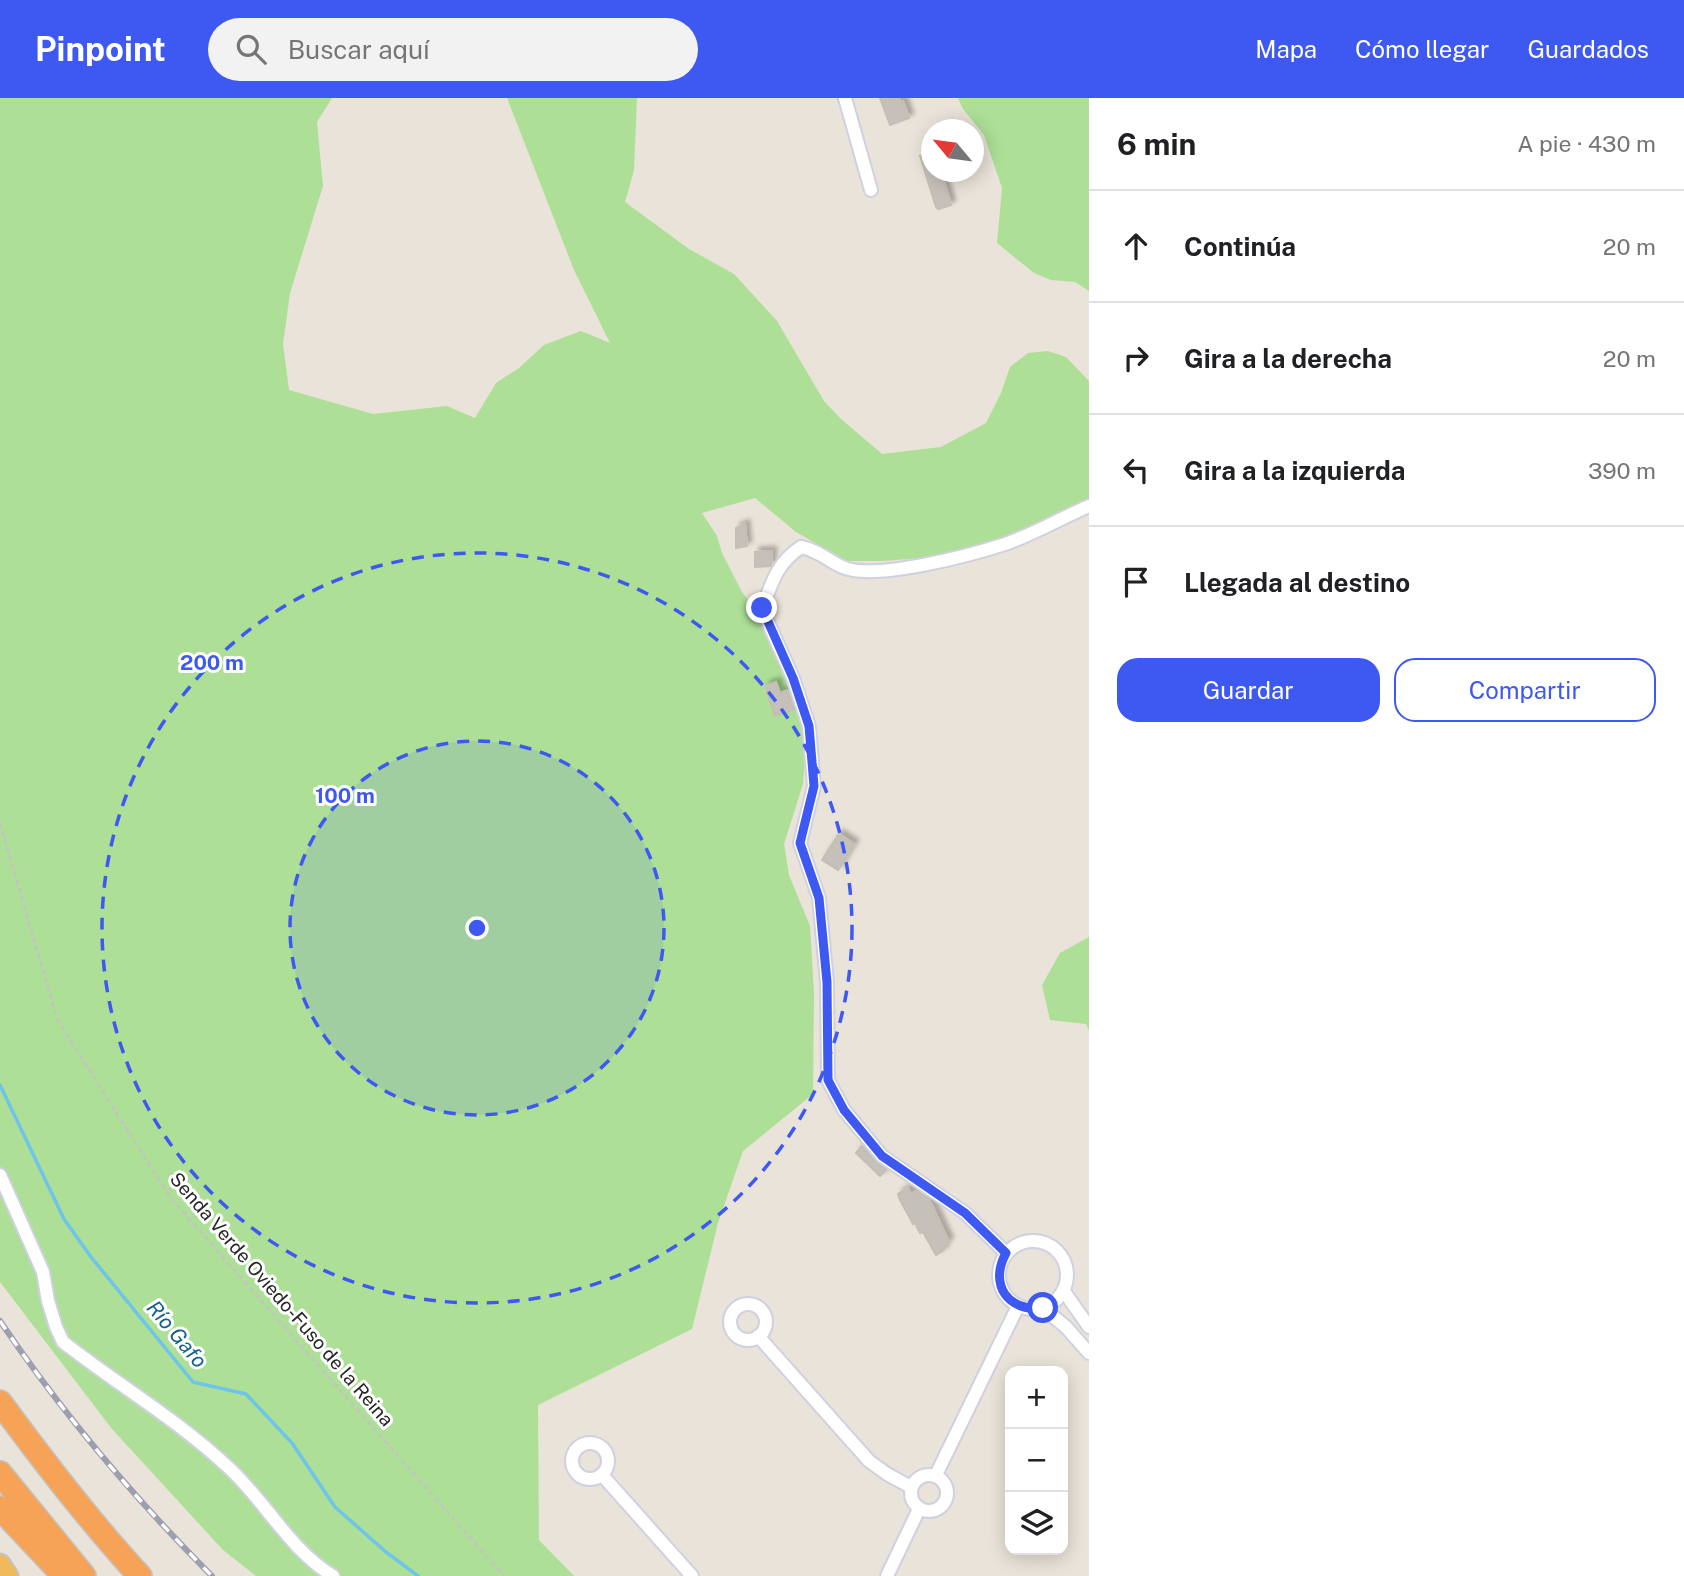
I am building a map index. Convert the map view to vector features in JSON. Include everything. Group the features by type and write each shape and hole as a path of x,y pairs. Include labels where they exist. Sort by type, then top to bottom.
{"highway":[{"path":"0,1402 51,1471 139,1576"},
{"path":"0,1473 84,1576"},
{"path":"0,1508 64,1576"},
{"path":"0,1564 4,1575"}],"street":[{"path":"845,98 871,190"},
{"path":"1006,1253 965,1213 882,1156 844,1110 828,1080 827,982 819,898 800,843 814,786 809,726 793,678 762,608 772,580 787,556 801,547 815,550 846,568 904,568 1006,544 1089,506"},
{"path":"0,1175 43,1272 48,1301 63,1342 195,1438 231,1470 306,1557 333,1576"},
{"path":"1032,1240 1045,1242 1055,1248 1062,1257 1067,1272 1063,1290 1054,1302 1043,1308 1018,1306 1005,1295 1000,1284 1000,1264 1006,1253 1018,1243 1032,1240"},
{"path":"1063,1290 1089,1327"},
{"path":"936,1475 1018,1306"},
{"path":"1043,1308 1066,1327 1089,1353"},
{"path":"758,1336 869,1461 887,1475 911,1487"},
{"path":"927,1474 936,1475 943,1480 948,1491 946,1501 942,1507 931,1511 919,1509 913,1503 911,1487 917,1479 927,1474"},
{"path":"602,1475 692,1576"},
{"path":"887,1576 919,1509"}],"path":[{"name":"Senda Verde Oviedo-Fuso de la Reina","path":"0,823 57,1020 170,1197 504,1576"}],"green space":[{"path":"0,98 332,98 317,122 323,186 290,293 283,344 289,390 373,414 447,406 475,418 496,383 519,368 544,345 581,331 610,343 574,270 507,98 637,98 634,170 625,202 689,249 734,274 777,321 824,401 882,454 941,447 986,423 1010,367 1028,353 1048,351 1066,357 1089,381 1089,500 1002,540 921,558 847,561 796,532 755,498 702,513 717,536 722,553 742,592 764,622 801,707 806,746 803,784 784,844 789,875 810,926 814,993 813,1094 743,1151 718,1223 692,1329 538,1405 539,1540 574,1576 256,1576 223,1550 112,1429 0,1282"},
{"path":"958,98 1089,98 1089,291 1075,282 1051,280 1034,273 997,243 1002,188 984,135 984,119 971,119"},
{"path":"1089,937 1089,1030 1086,1024 1050,1020 1042,985 1060,953"}],"building":[{"path":"880,98 899,98 900,102 903,101 909,118 890,125"},
{"path":"928,182 944,182 951,205 938,209"},
{"path":"745,524 747,546 736,548 736,528"},
{"path":"772,551 771,566 755,567 755,552"},
{"path":"776,682 780,693 788,690 794,709 775,716 765,686"},
{"path":"839,834 854,844 838,870 822,860"},
{"path":"862,1146 886,1170 880,1176 856,1153"},
{"path":"908,1188 911,1194 917,1191 929,1199 949,1242 945,1244 944,1250 936,1255 923,1232 920,1233 915,1223 913,1224 900,1200 898,1194"}],"waterway":[{"name":"Río Gafo","path":"0,1085 64,1219 91,1257 193,1382 246,1394 292,1443 335,1507 418,1576"}],"railway":[{"path":"0,1321 48,1389 100,1453 154,1516 212,1576"}],"route":[{"path":"762,608 793,678 809,726 814,786 800,843 819,898 827,982 828,1080 844,1110 882,1156 965,1213 1006,1253 1000,1264 1000,1284 1005,1295 1018,1306 1043,1308"}]}
